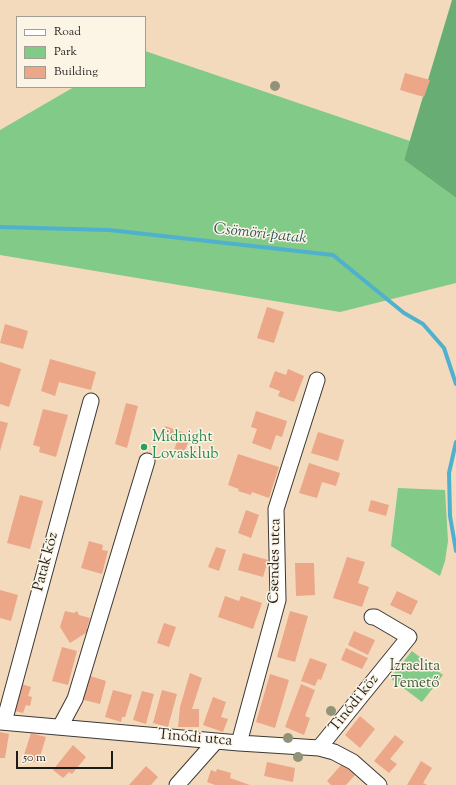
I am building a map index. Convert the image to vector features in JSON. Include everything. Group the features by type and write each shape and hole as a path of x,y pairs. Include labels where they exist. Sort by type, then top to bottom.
{"street":[{"name":"Csendes utca","path":"239,743 278,600 276,509 317,380"},
{"name":"Patak köz","path":"2,722 91,401"},
{"path":"60,727 75,699 147,461"},
{"name":"Tinódi köz","path":"319,748 409,637 375,617 372,617"},
{"name":"Tinódi utca","path":"2,722 239,743 319,748 334,752 353,762 379,785"},
{"path":"177,785 216,741"}],"green space":[{"path":"452,0 456,0 456,198 404,160"},
{"path":"146,51 410,141 404,160 456,198 456,283 340,312 0,255 0,130 72,88 146,88"},
{"path":"398,488 445,490 448,541 445,561 440,576 391,546"},
{"name":"Izraelita Temető","path":"412,651 443,675 422,702 390,678"}],"building":[{"path":"405,73 430,80 424,97 400,90"},
{"path":"267,307 284,312 274,343 257,338"},
{"path":"5,324 28,331 23,349 0,343"},
{"path":"50,359 96,372 91,390 59,382 55,396 41,391"},
{"path":"0,362 21,369 9,407 0,404"},
{"path":"288,369 304,376 294,402 278,396 280,391 269,387 275,371 286,375"},
{"path":"126,403 138,406 127,448 115,444"},
{"path":"43,409 68,415 56,457 39,452 40,447 33,445"},
{"path":"256,411 287,421 282,437 276,435 271,450 252,443 257,429 251,427"},
{"path":"0,421 8,423 0,451"},
{"path":"165,426 191,435 184,453 174,450 177,442 161,436"},
{"path":"318,432 344,440 338,461 311,453"},
{"path":"238,454 279,467 269,498 252,492 251,495 238,491 239,489 228,485"},
{"path":"309,463 340,473 336,486 322,482 317,498 299,493"},
{"path":"20,495 43,501 30,549 7,543"},
{"path":"371,500 389,505 386,516 368,511"},
{"path":"246,510 259,515 251,538 238,533"},
{"path":"89,541 103,545 102,550 108,551 102,574 81,568"},
{"path":"216,547 226,550 219,571 208,567"},
{"path":"243,553 268,560 263,577 238,570"},
{"path":"347,557 365,562 358,583 369,587 362,607 333,598"},
{"path":"295,563 314,563 315,595 296,596"},
{"path":"0,590 18,595 11,621 0,618"},
{"path":"397,591 418,601 411,615 390,605"},
{"path":"225,596 239,601 241,596 262,603 253,629 218,617"},
{"path":"65,611 74,613 77,611 79,615 90,618 87,628 89,631 70,643 60,627"},
{"path":"290,611 308,616 295,662 277,657"},
{"path":"164,623 176,627 169,647 157,643"},
{"path":"354,631 375,640 368,655 348,645"},
{"path":"62,647 77,651 68,685 52,681"},
{"path":"346,648 368,658 362,669 341,660"},
{"path":"310,658 327,664 321,680 318,679 315,686 301,681"},
{"path":"190,673 202,678 192,709 199,709 199,727 178,727 180,707"},
{"path":"270,674 289,680 275,728 256,722"},
{"path":"87,675 106,681 100,704 80,699"},
{"path":"19,683 31,687 28,696 32,697 30,706 26,705 23,713 11,710"},
{"path":"301,684 315,690 305,716 310,718 304,735 285,727"},
{"path":"113,690 132,695 125,717 122,717 121,722 105,717"},
{"path":"162,690 177,694 168,727 153,723"},
{"path":"142,691 154,694 146,724 133,720"},
{"path":"213,697 226,702 221,717 228,719 223,732 203,725"},
{"path":"360,716 375,729 360,748 345,735"},
{"path":"0,732 9,734 5,758 0,758"},
{"path":"31,733 46,737 38,763 23,758"},
{"path":"395,735 404,742 390,759 397,764 389,773 374,761"},
{"path":"73,745 86,757 72,774 69,772 63,778 53,770"},
{"path":"421,761 432,768 423,783 427,785 407,785"},
{"path":"267,762 295,768 293,782 264,776"},
{"path":"342,764 355,775 346,785 331,785 327,781"},
{"path":"146,766 158,777 151,785 129,785"},
{"path":"217,769 231,773 230,778 250,785 215,785 207,782 211,770 216,772"}],"waterway":[{"name":"Csömöri-patak","path":"0,227 109,230 333,255 404,313 423,324 444,348 456,384"},
{"name":"Csömöri-patak","path":"456,442 449,473 450,516 456,551"}],"place":[{"name":"Midnight Lovasklub","path":"144,447"}]}
